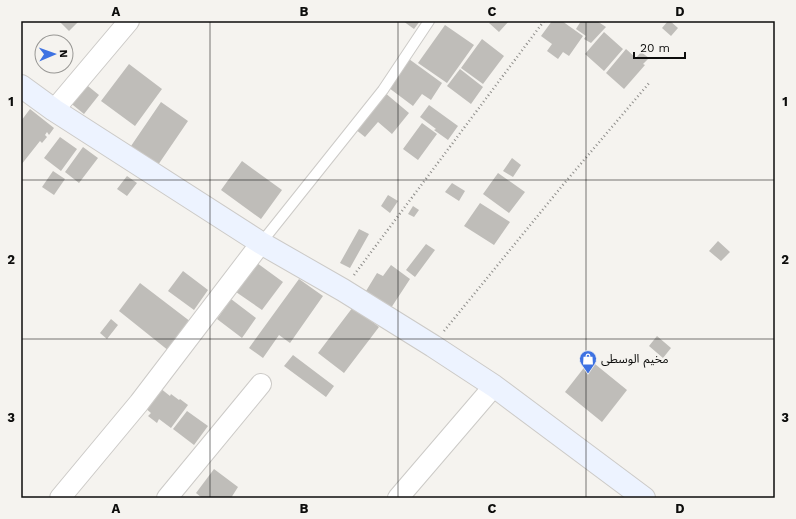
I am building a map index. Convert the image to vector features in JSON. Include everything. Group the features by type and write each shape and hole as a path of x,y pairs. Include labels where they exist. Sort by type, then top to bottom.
{"street":[{"path":"54,110 130,21"},
{"path":"21,86 54,110 261,243 343,290 494,386 639,496"},
{"path":"60,498 139,403 261,243"},
{"path":"167,498 262,384"},
{"path":"398,498 494,386"}],"lane":[{"path":"261,243 383,90 430,21"}],"path":[{"path":"343,290 544,21"},
{"path":"433,346 562,186 650,82"}],"building":[{"path":"59,21 79,21 69,31"},
{"path":"403,21 420,21 414,29"},
{"path":"491,21 509,21 499,32 489,23"},
{"path":"552,21 562,21 583,36 569,56 563,52 558,59 547,51 552,44 541,36"},
{"path":"581,21 597,21 606,27 591,43 584,39 586,36 576,29"},
{"path":"668,21 678,28 671,36 662,28"},
{"path":"445,25 474,45 447,83 418,63"},
{"path":"604,32 623,49 604,71 585,54"},
{"path":"482,39 504,56 483,84 461,68"},
{"path":"626,49 636,58 641,52 649,58 643,64 645,65 624,89 606,73"},
{"path":"409,59 442,83 431,100 422,94 413,106 389,88"},
{"path":"129,64 162,89 135,126 101,101"},
{"path":"460,69 483,87 471,104 447,86"},
{"path":"83,82 99,95 84,114 68,101"},
{"path":"384,92 409,113 392,134 378,122 365,137 355,129"},
{"path":"161,102 188,121 158,165 131,146"},
{"path":"429,105 458,126 448,140 420,117"},
{"path":"30,109 54,128 49,135 47,132 45,135 47,137 42,143 40,141 21,165 21,121"},
{"path":"422,123 437,134 418,160 403,149"},
{"path":"60,137 77,149 61,171 44,158"},
{"path":"83,147 98,158 79,183 65,172"},
{"path":"512,158 521,165 513,177 503,171"},
{"path":"242,161 282,190 261,219 221,190"},
{"path":"53,171 65,179 54,195 42,187"},
{"path":"498,173 525,192 509,213 483,194"},
{"path":"127,176 137,183 127,196 117,189"},
{"path":"452,183 465,191 459,201 445,192"},
{"path":"388,195 398,201 390,213 381,206"},
{"path":"480,203 510,222 494,245 464,226"},
{"path":"413,206 419,210 414,217 408,214"},
{"path":"359,229 369,234 350,268 340,263"},
{"path":"718,241 730,252 721,261 709,251"},
{"path":"426,244 435,250 415,277 406,270"},
{"path":"257,263 283,282 262,310 236,292"},
{"path":"391,265 410,279 391,308 366,291 377,273 383,276"},
{"path":"183,271 208,290 194,310 168,291"},
{"path":"299,279 323,296 290,343 279,335 263,358 249,348"},
{"path":"140,283 191,322 169,351 119,311"},
{"path":"231,299 256,318 242,338 217,319"},
{"path":"353,307 379,327 344,373 318,353"},
{"path":"111,319 118,325 107,339 100,333"},
{"path":"657,336 671,348 663,358 649,346"},
{"path":"293,355 334,386 326,397 284,366"},
{"path":"590,360 627,390 602,422 565,392"},
{"path":"160,388 170,396 171,394 188,405 171,428 159,419 157,423 148,416 151,413 145,408"},
{"path":"187,411 208,426 194,445 173,429"},
{"path":"214,469 238,487 231,498 202,498 196,493"}],"place":[{"name":"مخيم الوسطى","path":"588,374"}]}
